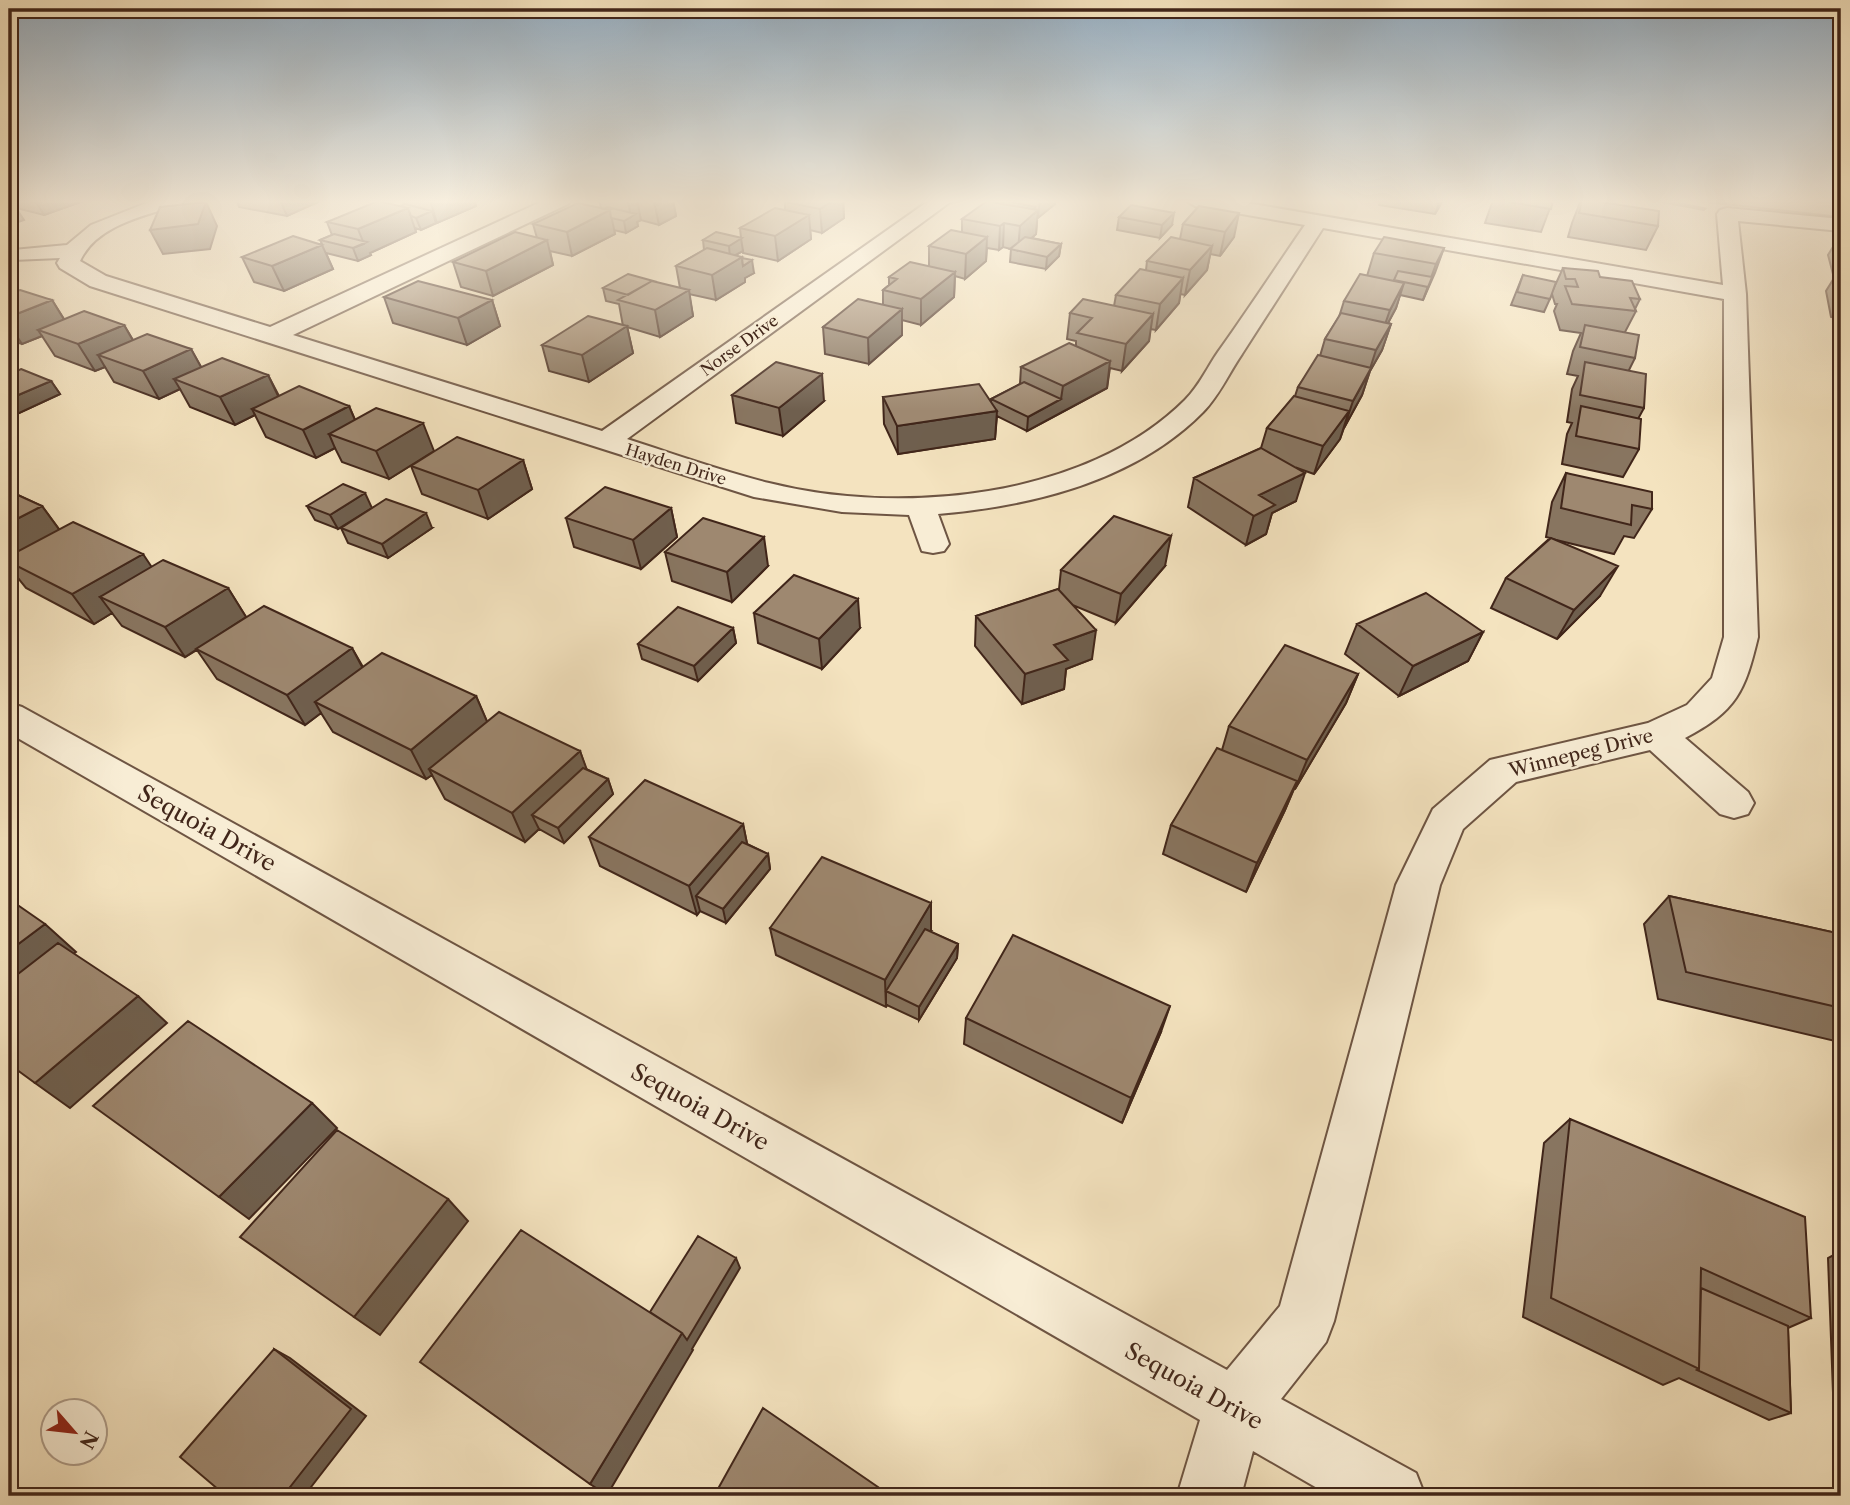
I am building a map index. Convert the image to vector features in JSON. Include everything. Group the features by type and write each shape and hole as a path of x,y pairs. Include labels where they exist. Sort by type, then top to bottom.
{"street":[{"name":"Hayden Drive","path":"80,270 98,281 269,337 764,491 858,504 921,506 995,497 1042,486 1090,471 1153,441 1197,403 1285,270"},
{"path":"269,337 411,270"},
{"name":"Norse Drive","path":"605,442 845,270"},
{"path":"1603,270 1735,293"},
{"name":"Winnepeg Drive","path":"1209,1496 1234,1409 1305,1321 1418,885 1447,820 1504,770 1657,735 1700,714 1729,682 1741,637 1733,270"},
{"path":"921,506 933,544"},
{"name":"Sequoia Drive","path":"9,716 1234,1409 1393,1496"},
{"path":"1657,735 1734,803"}],"building":[{"path":"693,270 720,270 712,275"},
{"path":"898,270 955,272 921,299 883,290 897,279 889,277"},
{"path":"1139,270 1183,278 1160,304 1116,295"},
{"path":"1564,270 1589,270 1598,271 1600,277 1632,281 1640,299 1630,298 1636,311 1572,304 1565,286 1578,287 1575,279 1566,279"},
{"path":"1398,271 1432,277 1428,287 1394,280"},
{"path":"628,274 657,282 652,281 628,295 603,288"},
{"path":"1360,274 1404,283 1390,310 1344,301"},
{"path":"1523,275 1556,282 1550,299 1517,292"},
{"path":"418,281 492,300 458,318 384,297"},
{"path":"652,281 689,290 655,310 618,300"},
{"path":"20,290 52,300 9,317 9,294"},
{"path":"858,299 902,309 868,338 823,327"},
{"path":"1083,299 1153,314 1126,344 1077,333 1092,318 1070,313"},
{"path":"84,311 124,325 78,344 38,330"},
{"path":"1341,313 1391,324 1376,350 1325,339"},
{"path":"588,316 627,326 582,355 542,345"},
{"path":"1585,325 1639,335 1635,358 1580,347"},
{"path":"147,334 191,349 143,371 98,355"},
{"path":"1069,343 1110,361 1063,386 1021,367"},
{"path":"1318,355 1371,368 1353,401 1298,387"},
{"path":"222,358 268,375 220,397 174,379"},
{"path":"776,362 822,374 779,408 732,395"},
{"path":"1585,362 1646,374 1644,408 1580,395"},
{"path":"21,369 51,381 9,399 9,375"},
{"path":"1024,382 1061,399 1028,417 991,399"},
{"path":"979,384 997,411 897,426 883,397"},
{"path":"299,386 349,406 303,430 252,409"},
{"path":"1294,396 1349,411 1323,446 1267,428"},
{"path":"1581,406 1641,419 1639,449 1576,436"},
{"path":"376,408 423,423 376,451 329,434"},
{"path":"457,437 523,460 478,490 411,466"},
{"path":"1261,448 1305,473 1259,495 1275,505 1254,516 1194,478"},
{"path":"1566,473 1652,492 1652,509 1632,505 1631,525 1561,508"},
{"path":"343,484 365,493 330,515 307,506"},
{"path":"605,487 671,508 633,540 566,518"},
{"path":"9,491 42,506 9,523"},
{"path":"386,499 426,513 382,544 341,528"},
{"path":"1114,516 1171,536 1121,594 1061,570"},
{"path":"703,518 764,537 727,572 665,552"},
{"path":"73,522 143,554 72,594 9,562 9,556"},
{"path":"1551,538 1618,566 1574,610 1506,578"},
{"path":"163,560 228,588 165,627 100,597"},
{"path":"794,575 858,599 819,639 754,613"},
{"path":"1058,589 1096,630 1054,645 1068,660 1025,674 976,616"},
{"path":"1426,593 1483,632 1413,666 1357,624"},
{"path":"264,606 352,648 287,695 196,649"},
{"path":"678,607 733,628 694,666 638,644"},
{"path":"1285,645 1358,674 1307,760 1229,726"},
{"path":"382,653 476,696 411,750 315,702"},
{"path":"499,712 580,751 512,813 429,769"},
{"path":"1217,748 1297,781 1257,863 1171,825"},
{"path":"583,768 608,779 558,828 532,815"},
{"path":"645,780 743,824 689,886 589,837"},
{"path":"742,842 768,854 723,909 696,896"},
{"path":"822,857 931,903 885,980 770,928"},
{"path":"1669,896 1841,934 1841,1008 1686,972"},
{"path":"9,899 45,924 9,951"},
{"path":"925,929 958,944 919,1007 886,991"},
{"path":"1013,935 1170,1006 1131,1098 966,1018"},
{"path":"58,943 138,996 35,1083 9,1064 9,981"},
{"path":"188,1021 312,1103 219,1197 93,1106"},
{"path":"1570,1119 1805,1217 1811,1318 1701,1268 1699,1369 1551,1298"},
{"path":"337,1130 448,1199 354,1317 240,1237"},
{"path":"521,1230 682,1333 590,1484 420,1362"},
{"path":"698,1236 736,1258 687,1340 682,1333 650,1312"},
{"path":"1701,1288 1788,1326 1791,1413 1697,1370"},
{"path":"274,1349 351,1409 283,1496 226,1496 180,1457"},
{"path":"763,1408 891,1496 714,1496"}]}
